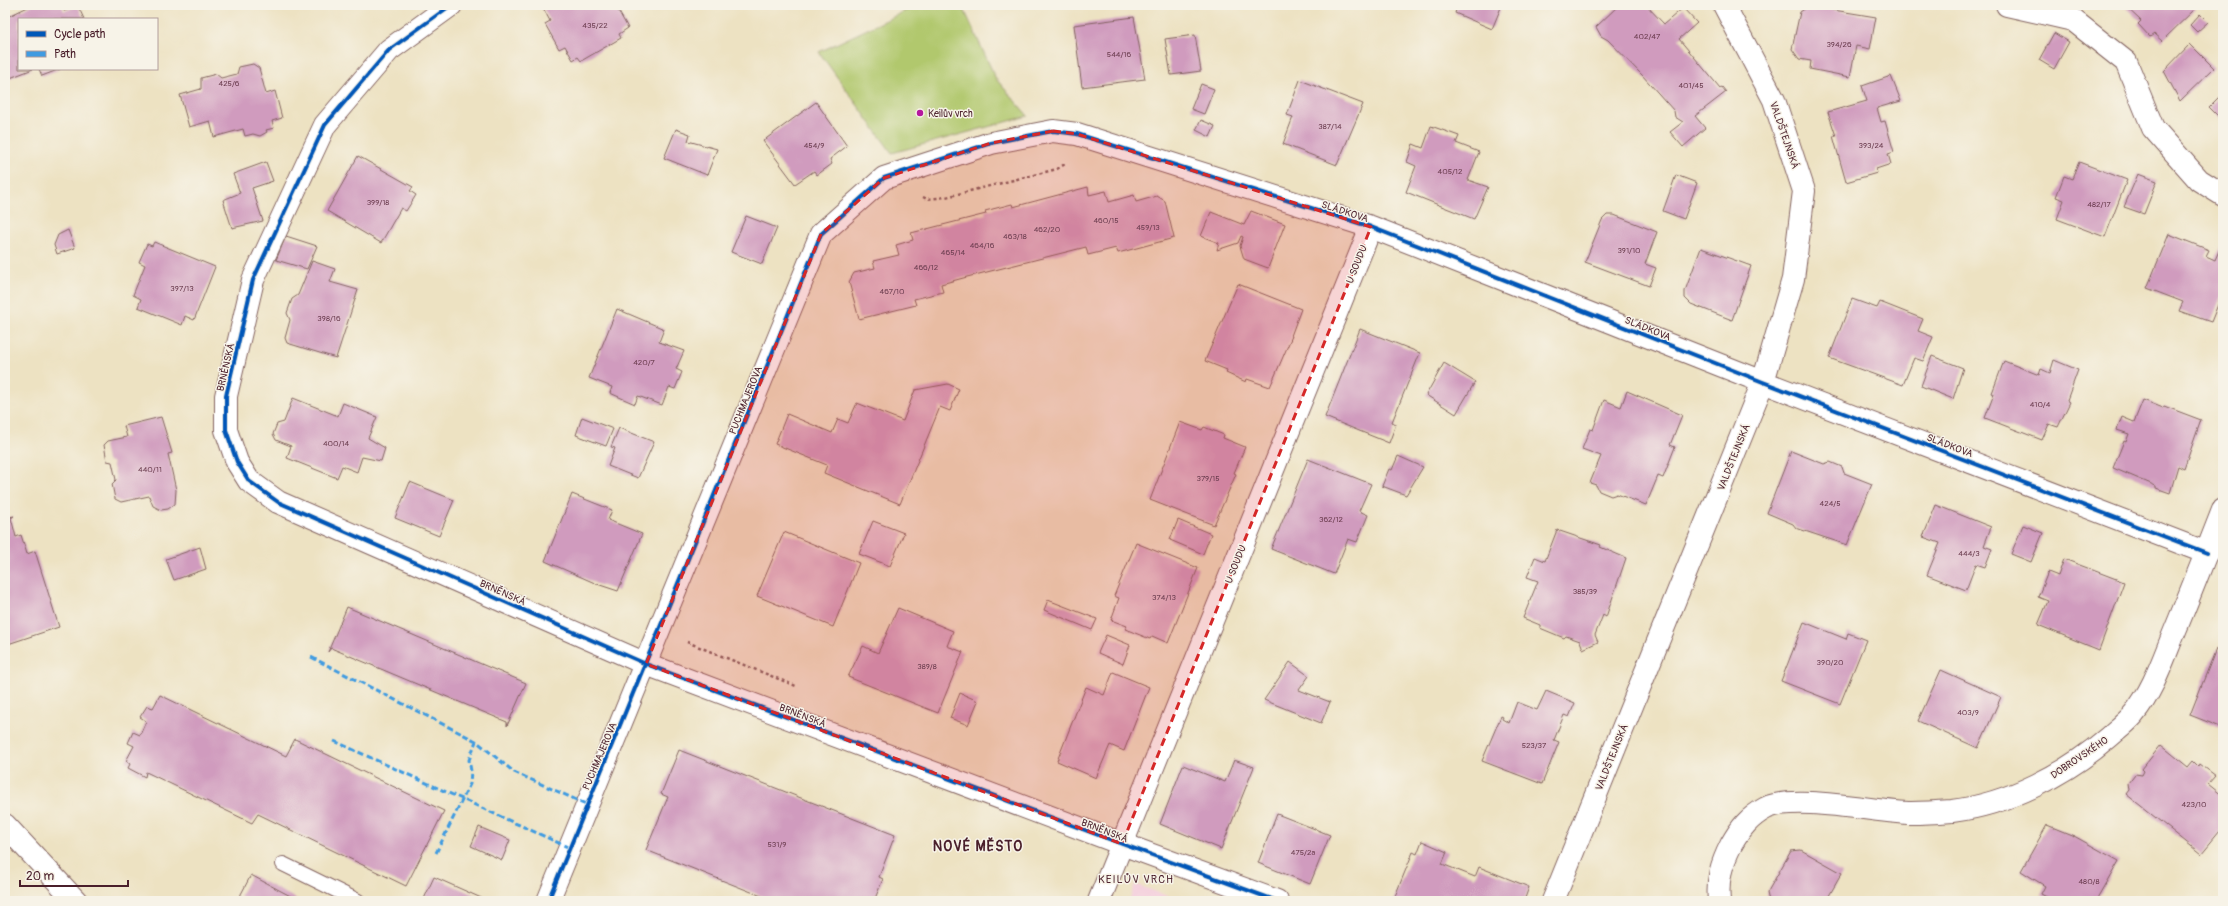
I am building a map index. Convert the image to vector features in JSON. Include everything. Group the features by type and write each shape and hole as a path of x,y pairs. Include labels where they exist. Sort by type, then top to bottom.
{"street":[{"name":"BRNĚNSKÁ","path":"451,5 389,50 325,125 254,280 226,396 226,430 237,462 250,481 278,502 646,664 1277,901"},
{"name":"VALDŠTEJNSKÁ","path":"1553,901 1763,382 1793,279 1804,191 1774,100 1724,5"},
{"path":"2007,5 2073,20 2126,62 2153,128 2199,180 2223,195"},
{"name":"PUCHMAJEROVA","path":"548,901 821,234 884,178 992,143 1053,131 1077,134"},
{"name":"SLÁDKOVA","path":"1077,134 1371,227 1763,382 2207,553"},
{"name":"U SOUDU","path":"1099,901 1371,227"},
{"name":"DOBROVSKÉHO","path":"1720,901 1718,881 1726,855 1740,829 1767,807 1795,803 1815,803 1912,813 1953,811 2000,800 2031,787 2061,771 2108,738 2133,715 2152,686 2207,553 2223,510"},
{"path":"5,825 76,901"}],"lane":[{"path":"283,864 358,901"}],"path":[{"path":"918,195 927,199 946,197 1057,169 1067,162 1077,134"}],"highlighted area":[{"path":"1053,131 1077,134 1371,227 1122,844 646,664 821,234 884,178 991,143"}],"shaded area":[{"path":"1135,884 1181,901 1129,901"}],"green space":[{"path":"918,5 962,5 996,79 1028,116 892,153 819,52"}],"building":[{"path":"32,5 62,5 64,11 78,6 84,18 18,18 18,70 30,70 5,80 5,18"},
{"path":"615,5 628,28 619,34 621,38 581,61 578,57 573,60 565,46 559,49 545,24 550,21 542,6"},
{"path":"1458,5 1502,5 1492,29 1455,13"},
{"path":"1619,5 1646,5 1664,24 1683,8 1697,23 1679,39 1720,88 1722,87 1726,92 1695,116 1705,128 1683,147 1670,132 1683,122 1675,117 1674,111 1608,40 1601,36 1596,27"},
{"path":"2124,5 2193,5 2196,8 2162,41 2154,34 2150,37 2138,24 2141,21"},
{"path":"1809,6 1876,17 1870,49 1856,46 1850,77 1810,69 1811,61 1799,59 1792,49 1800,12"},
{"path":"2200,14 2208,22 2197,32 2190,25"},
{"path":"1134,17 1145,79 1082,87 1074,25"},
{"path":"2054,33 2069,42 2054,69 2039,60"},
{"path":"1195,35 1201,71 1171,75 1165,39"},
{"path":"2190,44 2214,68 2180,101 2164,71"},
{"path":"253,64 259,68 266,94 275,91 282,118 272,121 274,128 266,130 267,132 260,136 253,134 245,136 243,129 214,137 210,121 189,127 180,95 201,89 201,78 216,74 221,78 237,74 239,67"},
{"path":"39,70 57,70 42,76"},
{"path":"1891,76 1901,101 1877,108 1881,122 1885,121 1894,152 1888,154 1891,164 1876,169 1877,173 1846,182 1833,136 1836,136 1828,112 1867,101 1862,86"},
{"path":"1300,80 1363,104 1337,165 1283,144 1293,117 1287,115"},
{"path":"1201,84 1214,89 1204,114 1191,109"},
{"path":"2223,93 2223,121 2209,107"},
{"path":"816,102 847,146 830,159 832,164 817,175 814,171 795,184 763,141"},
{"path":"1201,120 1215,126 1210,137 1196,130"},
{"path":"1431,126 1459,136 1456,143 1479,152 1468,180 1488,187 1474,219 1406,192 1416,166 1407,162 1413,144 1423,148"},
{"path":"676,129 690,134 688,141 717,149 707,175 664,158"},
{"path":"358,156 413,187 410,191 416,195 406,211 401,208 381,243 327,211"},
{"path":"266,162 273,181 252,188 263,221 232,228 223,200 240,193 233,174"},
{"path":"2079,162 2127,180 2105,237 2057,219 2064,200 2056,197 2064,176 2072,179"},
{"path":"2138,174 2157,181 2144,214 2124,207"},
{"path":"1676,175 1697,183 1684,219 1663,211"},
{"path":"1088,187 1089,195 1106,191 1109,202 1134,195 1136,202 1157,196 1165,201 1174,238 1118,253 1116,248 1088,255 1086,247 967,277 941,284 943,292 914,299 916,305 859,319 849,282 854,273 875,268 873,261 899,255 896,245 913,240 911,233 986,214 985,211 1012,204 1013,207"},
{"path":"1251,211 1285,224 1268,268 1244,259 1240,246 1243,237 1241,236 1238,243 1217,250 1219,243 1201,236 1211,212 1244,225"},
{"path":"1607,215 1614,215 1657,232 1645,264 1656,268 1649,286 1585,262 1602,220"},
{"path":"746,216 777,228 762,264 731,252"},
{"path":"68,230 75,248 57,254 54,245 58,235"},
{"path":"2169,234 2209,250 2206,256 2215,260 2221,246 2223,247 2223,292 2211,322 2179,311 2183,302 2147,288"},
{"path":"286,236 317,246 307,269 276,260"},
{"path":"154,242 215,267 194,320 185,316 182,325 138,307 141,299 133,295 145,265 139,262 147,244 152,246"},
{"path":"1701,248 1751,266 1732,320 1691,304 1685,298 1685,291"},
{"path":"312,261 335,269 330,282 358,290 336,358 287,343 285,338 290,320 287,313 292,299 298,295"},
{"path":"1238,284 1301,309 1292,336 1270,387 1247,379 1246,382 1226,373 1227,370 1205,361"},
{"path":"1852,299 1877,308 1880,302 1923,319 1918,331 1933,337 1923,361 1914,358 1903,385 1829,358"},
{"path":"617,309 664,329 659,342 684,351 676,369 682,372 675,389 669,387 662,405 638,396 635,404 610,393 612,387 589,378"},
{"path":"1360,329 1420,353 1392,422 1396,424 1389,443 1325,417"},
{"path":"1932,356 1963,368 1953,399 1921,386"},
{"path":"2054,360 2078,370 2067,400 2070,402 2058,427 2049,424 2042,440 1985,418 1994,394 1992,393 2004,361 2039,375 2041,369 2050,373"},
{"path":"1444,363 1475,382 1456,414 1426,395"},
{"path":"948,384 959,389 950,411 940,407 900,504 824,473 827,465 775,444 787,414 832,433 838,419 848,423 857,403 903,421 915,390"},
{"path":"1627,391 1682,415 1670,445 1675,447 1663,478 1658,476 1646,505 1617,494 1611,496 1599,491 1596,485 1590,483 1601,456 1582,449 1590,429 1593,430 1604,400 1621,407"},
{"path":"293,398 338,416 343,403 377,417 368,438 385,448 381,461 362,457 357,472 342,466 337,478 287,458 291,446 276,440 273,434 277,424 284,422"},
{"path":"2143,400 2201,420 2184,469 2178,466 2170,493 2113,468 2124,441 2126,442 2129,434 2117,430 2122,417 2134,422"},
{"path":"161,417 172,453 168,454 176,490 175,504 168,509 161,510 153,506 149,496 121,502 115,499 112,484 116,480 112,462 107,461 104,445 108,441 127,437 124,426"},
{"path":"582,417 613,429 606,446 576,435"},
{"path":"1180,422 1202,430 1204,427 1224,435 1223,438 1245,447 1234,473 1236,474 1214,525 1150,500"},
{"path":"619,428 654,442 638,478 608,466 615,448 611,447"},
{"path":"1791,451 1824,464 1830,462 1842,467 1844,473 1872,484 1847,545 1796,528 1793,524 1767,513"},
{"path":"1398,456 1423,467 1406,495 1382,486 1389,469 1392,470"},
{"path":"1308,459 1371,484 1359,511 1368,515 1357,542 1348,539 1334,574 1271,549"},
{"path":"410,482 454,500 439,536 395,518"},
{"path":"572,494 612,510 608,520 642,534 618,591 597,584 545,561"},
{"path":"1936,505 1991,527 1984,546 1992,549 1985,567 1976,564 1966,590 1927,575 1940,543 1923,537"},
{"path":"14,516 11,518 16,537 21,535 27,554 35,551 59,627 5,645 5,518"},
{"path":"1178,520 1211,534 1203,554 1170,540"},
{"path":"873,521 904,533 890,566 859,554"},
{"path":"2023,525 2043,533 2031,562 2011,554"},
{"path":"1557,530 1601,545 1600,547 1626,558 1606,617 1603,615 1595,635 1598,642 1583,649 1580,641 1566,636 1564,638 1540,628 1540,625 1523,618 1538,581 1527,577 1535,557 1545,561"},
{"path":"784,532 859,563 833,627 757,596"},
{"path":"1136,543 1198,568 1168,643 1152,636 1150,639 1125,629 1127,626 1111,620 1119,598 1114,596"},
{"path":"200,547 206,569 174,580 166,559"},
{"path":"2064,559 2124,582 2099,650 2038,625 2048,601 2038,597 2048,572 2058,576"},
{"path":"1048,600 1097,619 1092,630 1044,610"},
{"path":"347,607 526,683 507,726 507,722 331,648 328,652"},
{"path":"898,608 953,631 947,646 963,652 938,713 848,677 863,646 878,653"},
{"path":"1804,622 1846,639 1848,633 1866,640 1840,704 1781,681"},
{"path":"1106,635 1130,645 1123,664 1098,653"},
{"path":"2216,649 2223,652 2223,728 2190,715"},
{"path":"1290,662 1309,676 1299,690 1330,702 1321,723 1264,700"},
{"path":"1941,670 2001,697 1978,748 1918,721"},
{"path":"1113,672 1149,687 1124,751 1110,745 1096,778 1057,761 1086,687 1104,695"},
{"path":"1546,691 1575,703 1569,717 1564,715 1554,740 1559,742 1542,784 1482,761 1501,716 1503,717 1502,719 1509,723 1517,702 1537,710"},
{"path":"960,693 978,701 968,725 950,718"},
{"path":"160,695 286,756 295,739 444,811 406,886 258,814 252,823 146,772 145,777 128,768 130,764 126,761 134,746 128,743 133,732 140,735 146,721 140,717 147,706 153,708"},
{"path":"2161,745 2188,767 2193,761 2198,766 2199,764 2215,776 2208,784 2223,796 2223,831 2220,831 2201,854 2126,794 2129,790 2128,783 2135,774 2142,775 2144,771 2142,769"},
{"path":"679,750 895,835 879,877 883,879 874,901 862,899 862,901 774,901 646,850 668,797 661,794"},
{"path":"1234,760 1254,767 1221,849 1160,824 1183,765 1225,782"},
{"path":"1277,814 1330,835 1310,884 1258,863"},
{"path":"2047,825 2074,836 2119,861 2096,901 2054,901 2041,894 2045,886 2021,871"},
{"path":"479,827 510,840 502,860 471,846"},
{"path":"1422,841 1447,852 1442,864 1475,877 1479,867 1529,887 1524,901 1393,901 1413,852 1417,854"},
{"path":"1801,850 1842,873 1826,901 1769,901 1767,893 1791,851"},
{"path":"251,875 300,901 249,901 240,896"},
{"path":"434,877 488,901 423,901"}],"marked path":[{"path":"311,657 476,741 514,772 588,805"},
{"path":"334,741 570,848"},
{"path":"436,853 470,784 471,771 469,760 476,741"}],"cycle path":[{"path":"451,5 389,50 325,125 253,280 226,396 226,430 237,462 249,481 278,502 646,664 1277,901"},
{"path":"548,901 821,234 884,178 991,143 1053,131 1077,134 1371,227 1763,382 2207,553"}],"place":[{"name":"Keilův vrch","path":"920,113"}],"district":[{"name":"NOVÉ MĚSTO","path":"978,846"},
{"name":"KEILŮV VRCH","path":"1136,879"}]}
